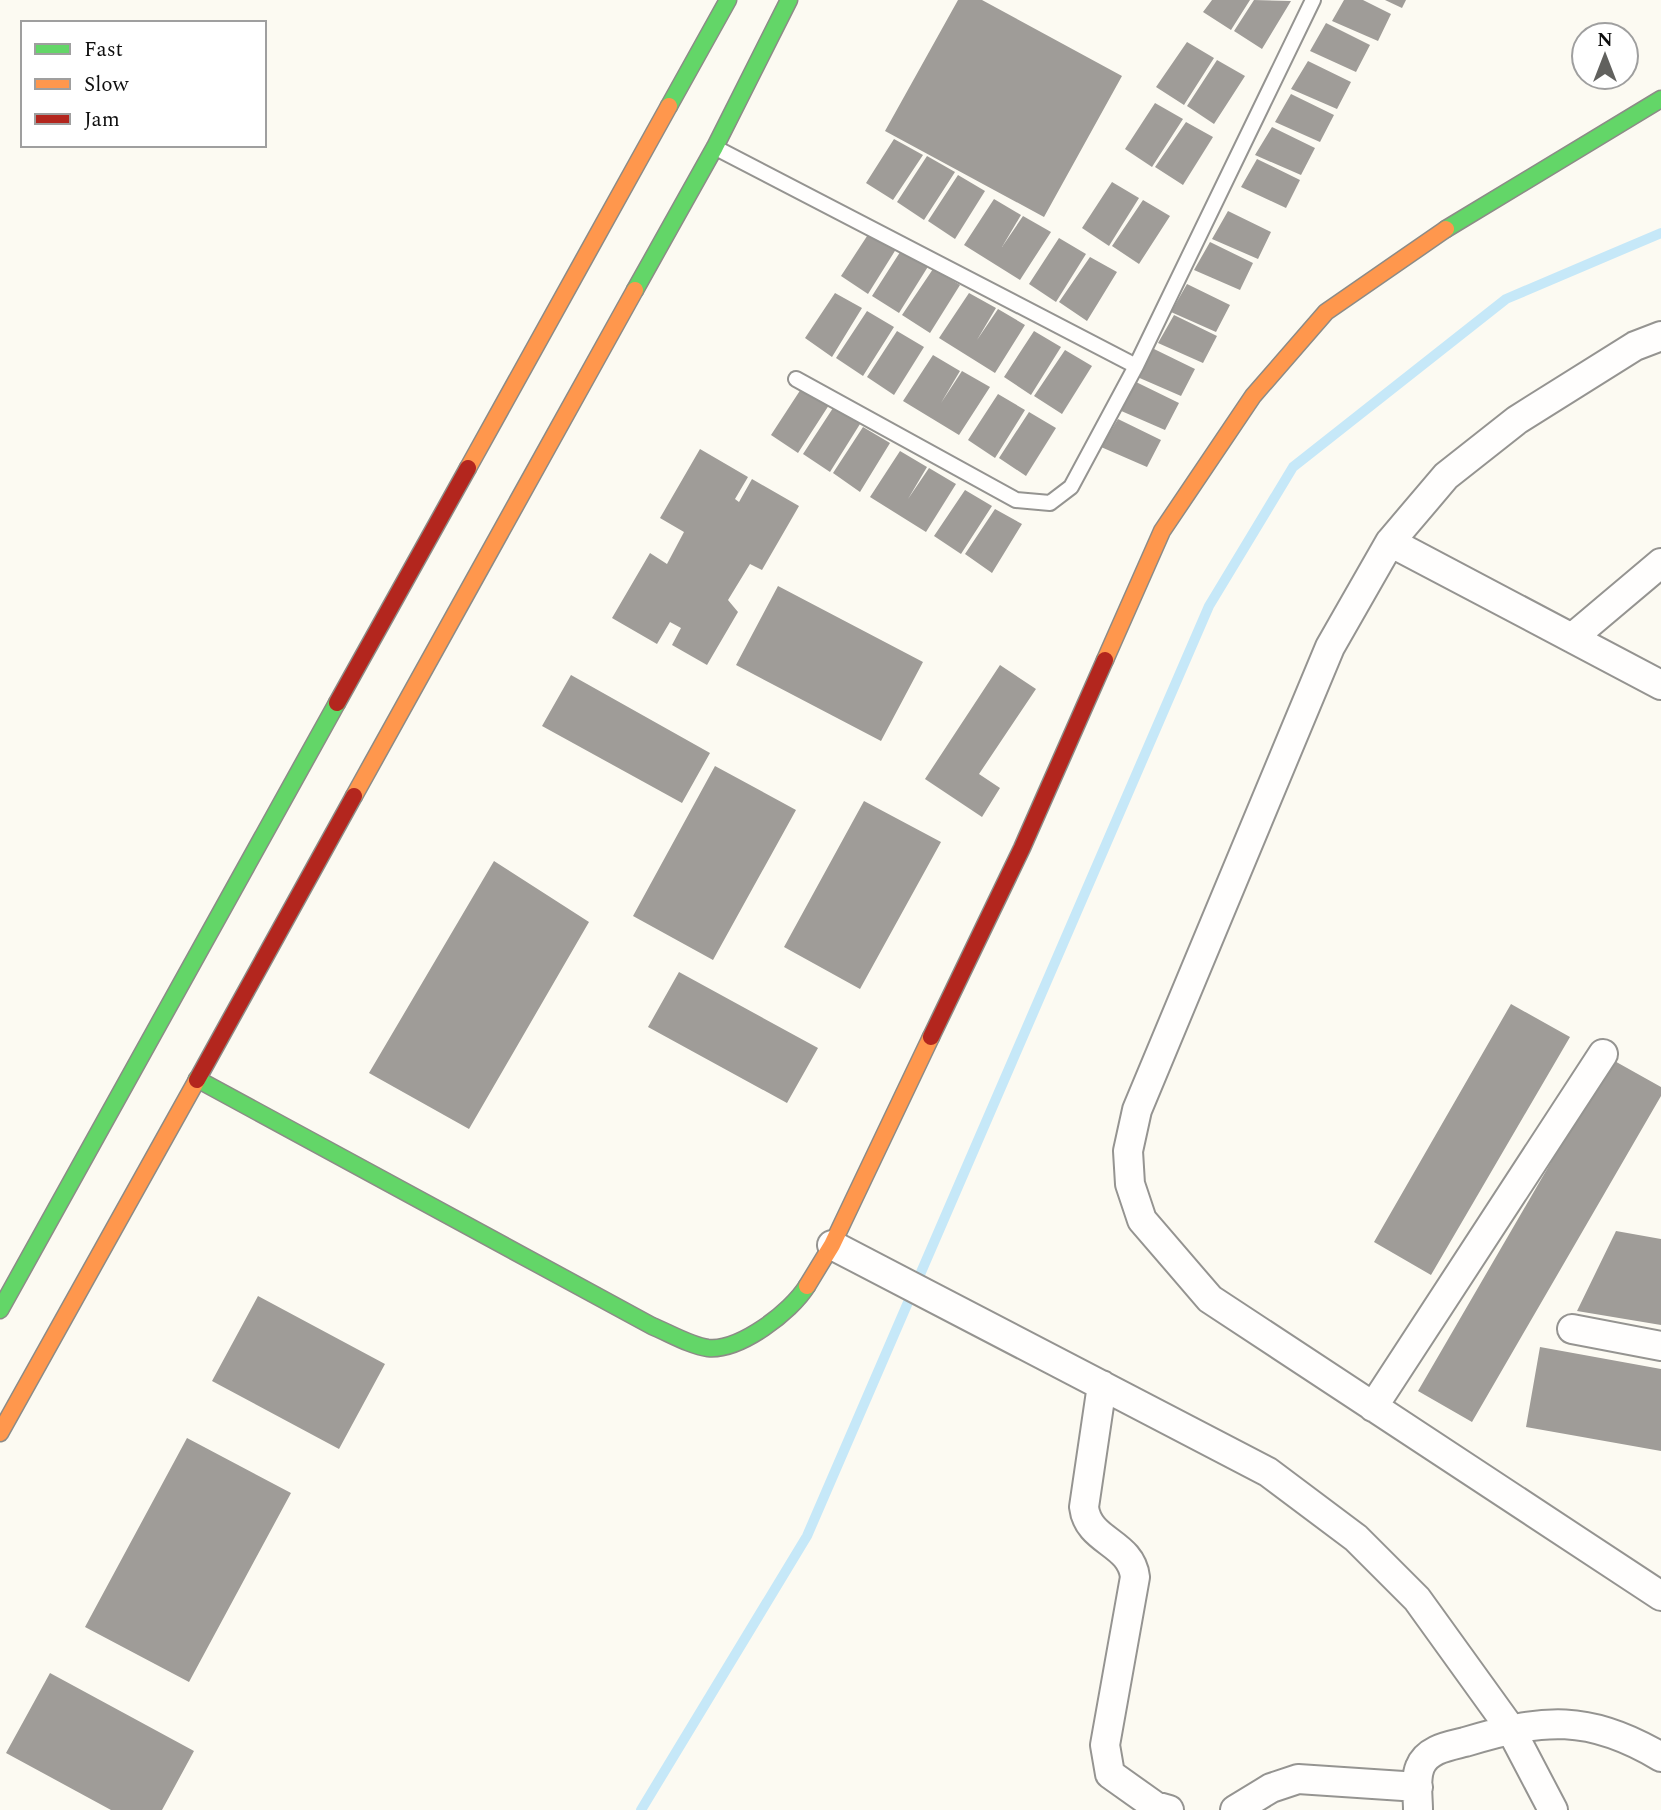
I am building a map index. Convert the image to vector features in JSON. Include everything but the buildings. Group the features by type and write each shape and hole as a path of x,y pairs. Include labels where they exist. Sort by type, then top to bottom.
{"main road":[{"path":"0,1310 728,0"},
{"path":"0,1433 715,147 789,0"},
{"path":"197,1079 652,1326 708,1349 740,1343 798,1301 832,1245 1022,848 1162,531 1253,396 1326,312 1417,247 1661,99"}],"street":[{"path":"1661,336 1635,346 1517,420 1446,476 1390,542 1330,647 1137,1110 1128,1151 1130,1184 1142,1220 1210,1299 1661,1596"},
{"path":"1390,542 1661,685"},
{"path":"1572,638 1661,563"},
{"path":"1373,1407 1603,1054"},
{"path":"832,1245 1268,1472 1356,1538 1417,1599 1510,1728 1553,1810"},
{"path":"1572,1329 1661,1346"},
{"path":"1102,1385 1084,1507 1085,1518 1091,1530 1129,1556 1135,1577 1105,1745 1110,1774 1155,1806 1169,1810"},
{"path":"1235,1810 1271,1788 1298,1779 1418,1799 1420,1766 1433,1751 1510,1728 1563,1723 1625,1736 1661,1757"}],"lane":[{"path":"796,379 1016,500 1034,504 1050,503 1072,487 1136,366 1313,0"},
{"path":"715,147 1136,366"}],"waterway":[{"path":"641,1810 807,1536 1209,606 1293,467 1506,299 1661,233"}],"traffic: fast":[{"path":"669,106 728,0"},
{"path":"635,290 715,147 789,0"},
{"path":"1446,229 1661,99"},
{"path":"0,1310 337,703"},
{"path":"197,1079 652,1326 694,1345 721,1347 749,1337 777,1318 807,1286"}],"traffic: slow":[{"path":"468,468 669,106"},
{"path":"1105,660 1162,531 1253,396 1326,312 1446,229"},
{"path":"354,796 635,290"},
{"path":"807,1286 832,1245 931,1037"},
{"path":"0,1433 197,1080"}],"traffic: jam":[{"path":"337,703 468,468"},
{"path":"931,1037 1022,848 1105,660"},
{"path":"197,1080 354,796"}]}
